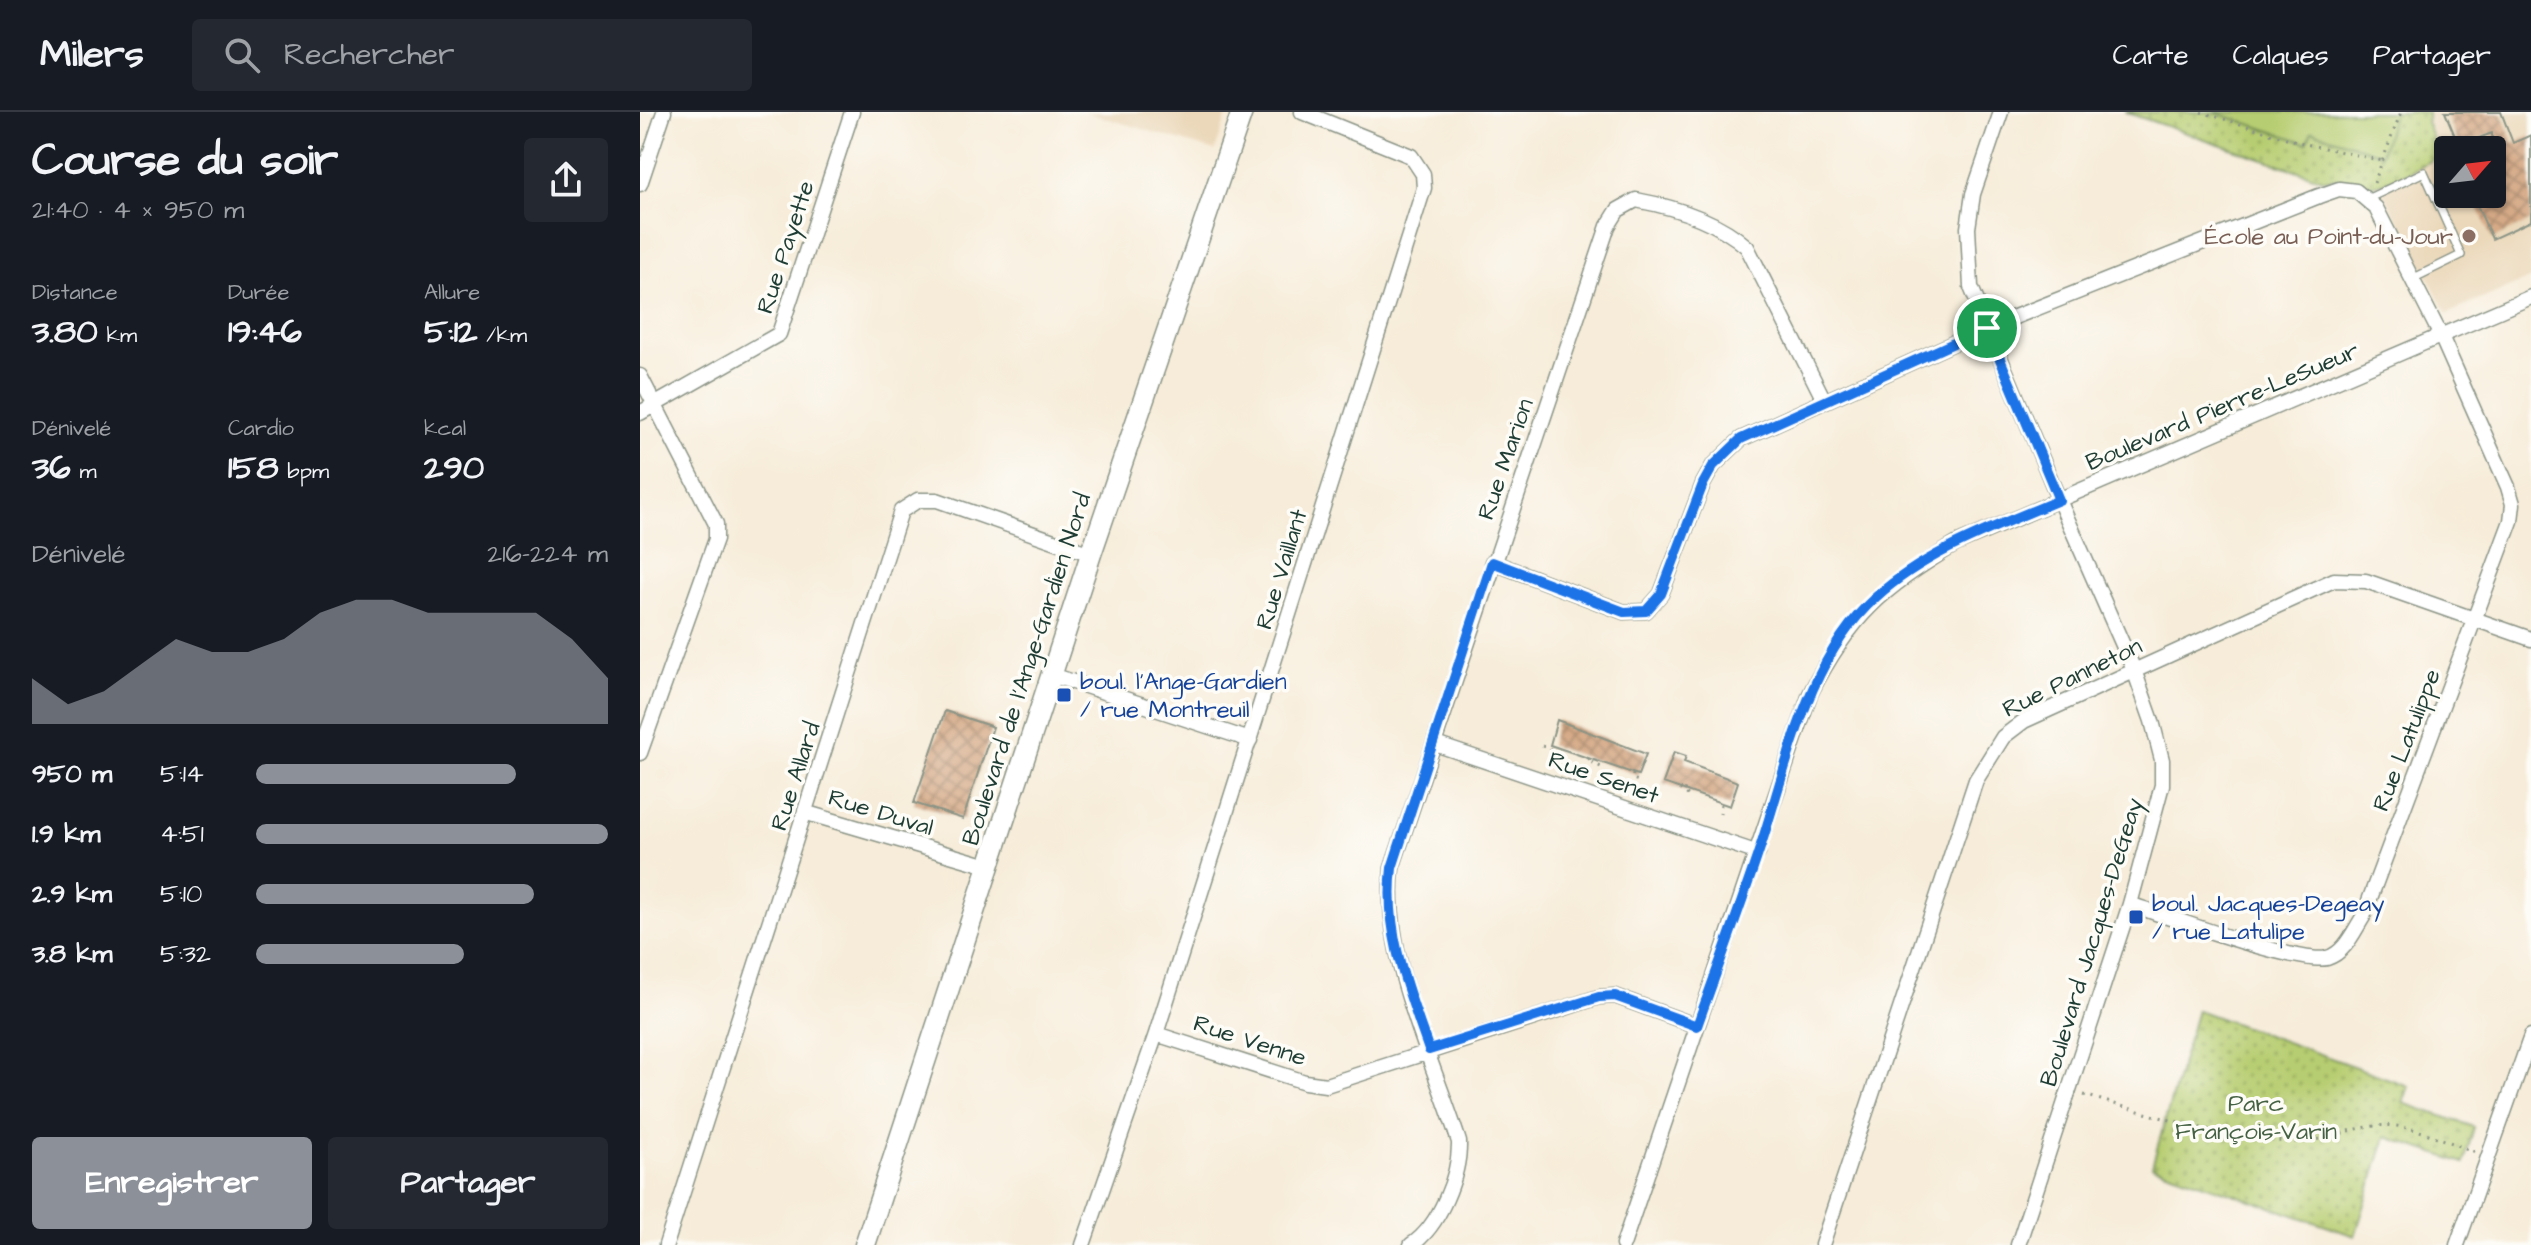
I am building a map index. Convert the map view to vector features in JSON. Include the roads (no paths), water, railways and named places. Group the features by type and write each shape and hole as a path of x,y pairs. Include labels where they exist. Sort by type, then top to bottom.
{"main road":[{"name":"Boulevard de l'Ange-Gardien Nord","path":"865,1245 1091,554 1242,112"}],"street":[{"path":"640,184 664,112"},
{"name":"Rue Payette","path":"640,413 779,334 852,112"},
{"name":"Rue Vaillant","path":"1083,1245 1156,1034 1424,188 1423,174 1411,156 1302,112"},
{"name":"Boulevard Jacques-DeGeay","path":"2001,112 1973,194 1968,228 1971,287 2059,500 2134,670 2162,760 2162,785 2130,904 2018,1245"},
{"path":"1492,562 1624,612 1646,611 1661,594 1713,466 1741,439 1987,328 2319,196 2339,189 2356,191 2367,199"},
{"name":"Rue Latulippe","path":"2130,904 2290,955 2326,959 2343,949 2363,917 2511,521 2513,504 2441,336 2376,208 2367,199"},
{"name":"Rue Marion","path":"1411,1245 1434,1220 1460,1152 1397,957 1389,892 1392,868 1492,562 1608,226 1618,210 1636,200 1659,204 1729,232 1747,247 1824,400"},
{"name":"Boulevard Pierre-LeSueur","path":"1623,1245 1810,694 1843,636 1868,607 1917,567 1956,544 2531,297"},
{"path":"640,376 709,504 716,524 716,539 640,753"},
{"name":"Rue Allard","path":"666,1245 807,813 901,511 918,500 937,500 1091,554"},
{"name":"Rue Panneton","path":"1822,1245 1981,768 2003,737 2024,721 2334,580 2366,581 2531,639"},
{"path":"1052,675 1250,740"},
{"name":"Rue Senet","path":"1435,744 1758,853"},
{"name":"Rue Duval","path":"807,813 988,866"},
{"name":"Rue Venne","path":"1156,1034 1305,1082 1326,1085 1599,997 1615,996 1697,1026"},
{"path":"2457,1245 2531,1036"}],"lane":[{"path":"2367,199 2424,172 2461,255 2412,279"}],"place":[{"name":"École au Point-du-Jour","path":"2469,236"},
{"name":"boul. l'Ange-Gardien / rue Montreuil","path":"1064,695"},
{"name":"boul. Jacques-Degeay / rue Latulipe","path":"2136,917"}],"park label":[{"name":"Parc François-Varin","path":"2256,1117"}]}
